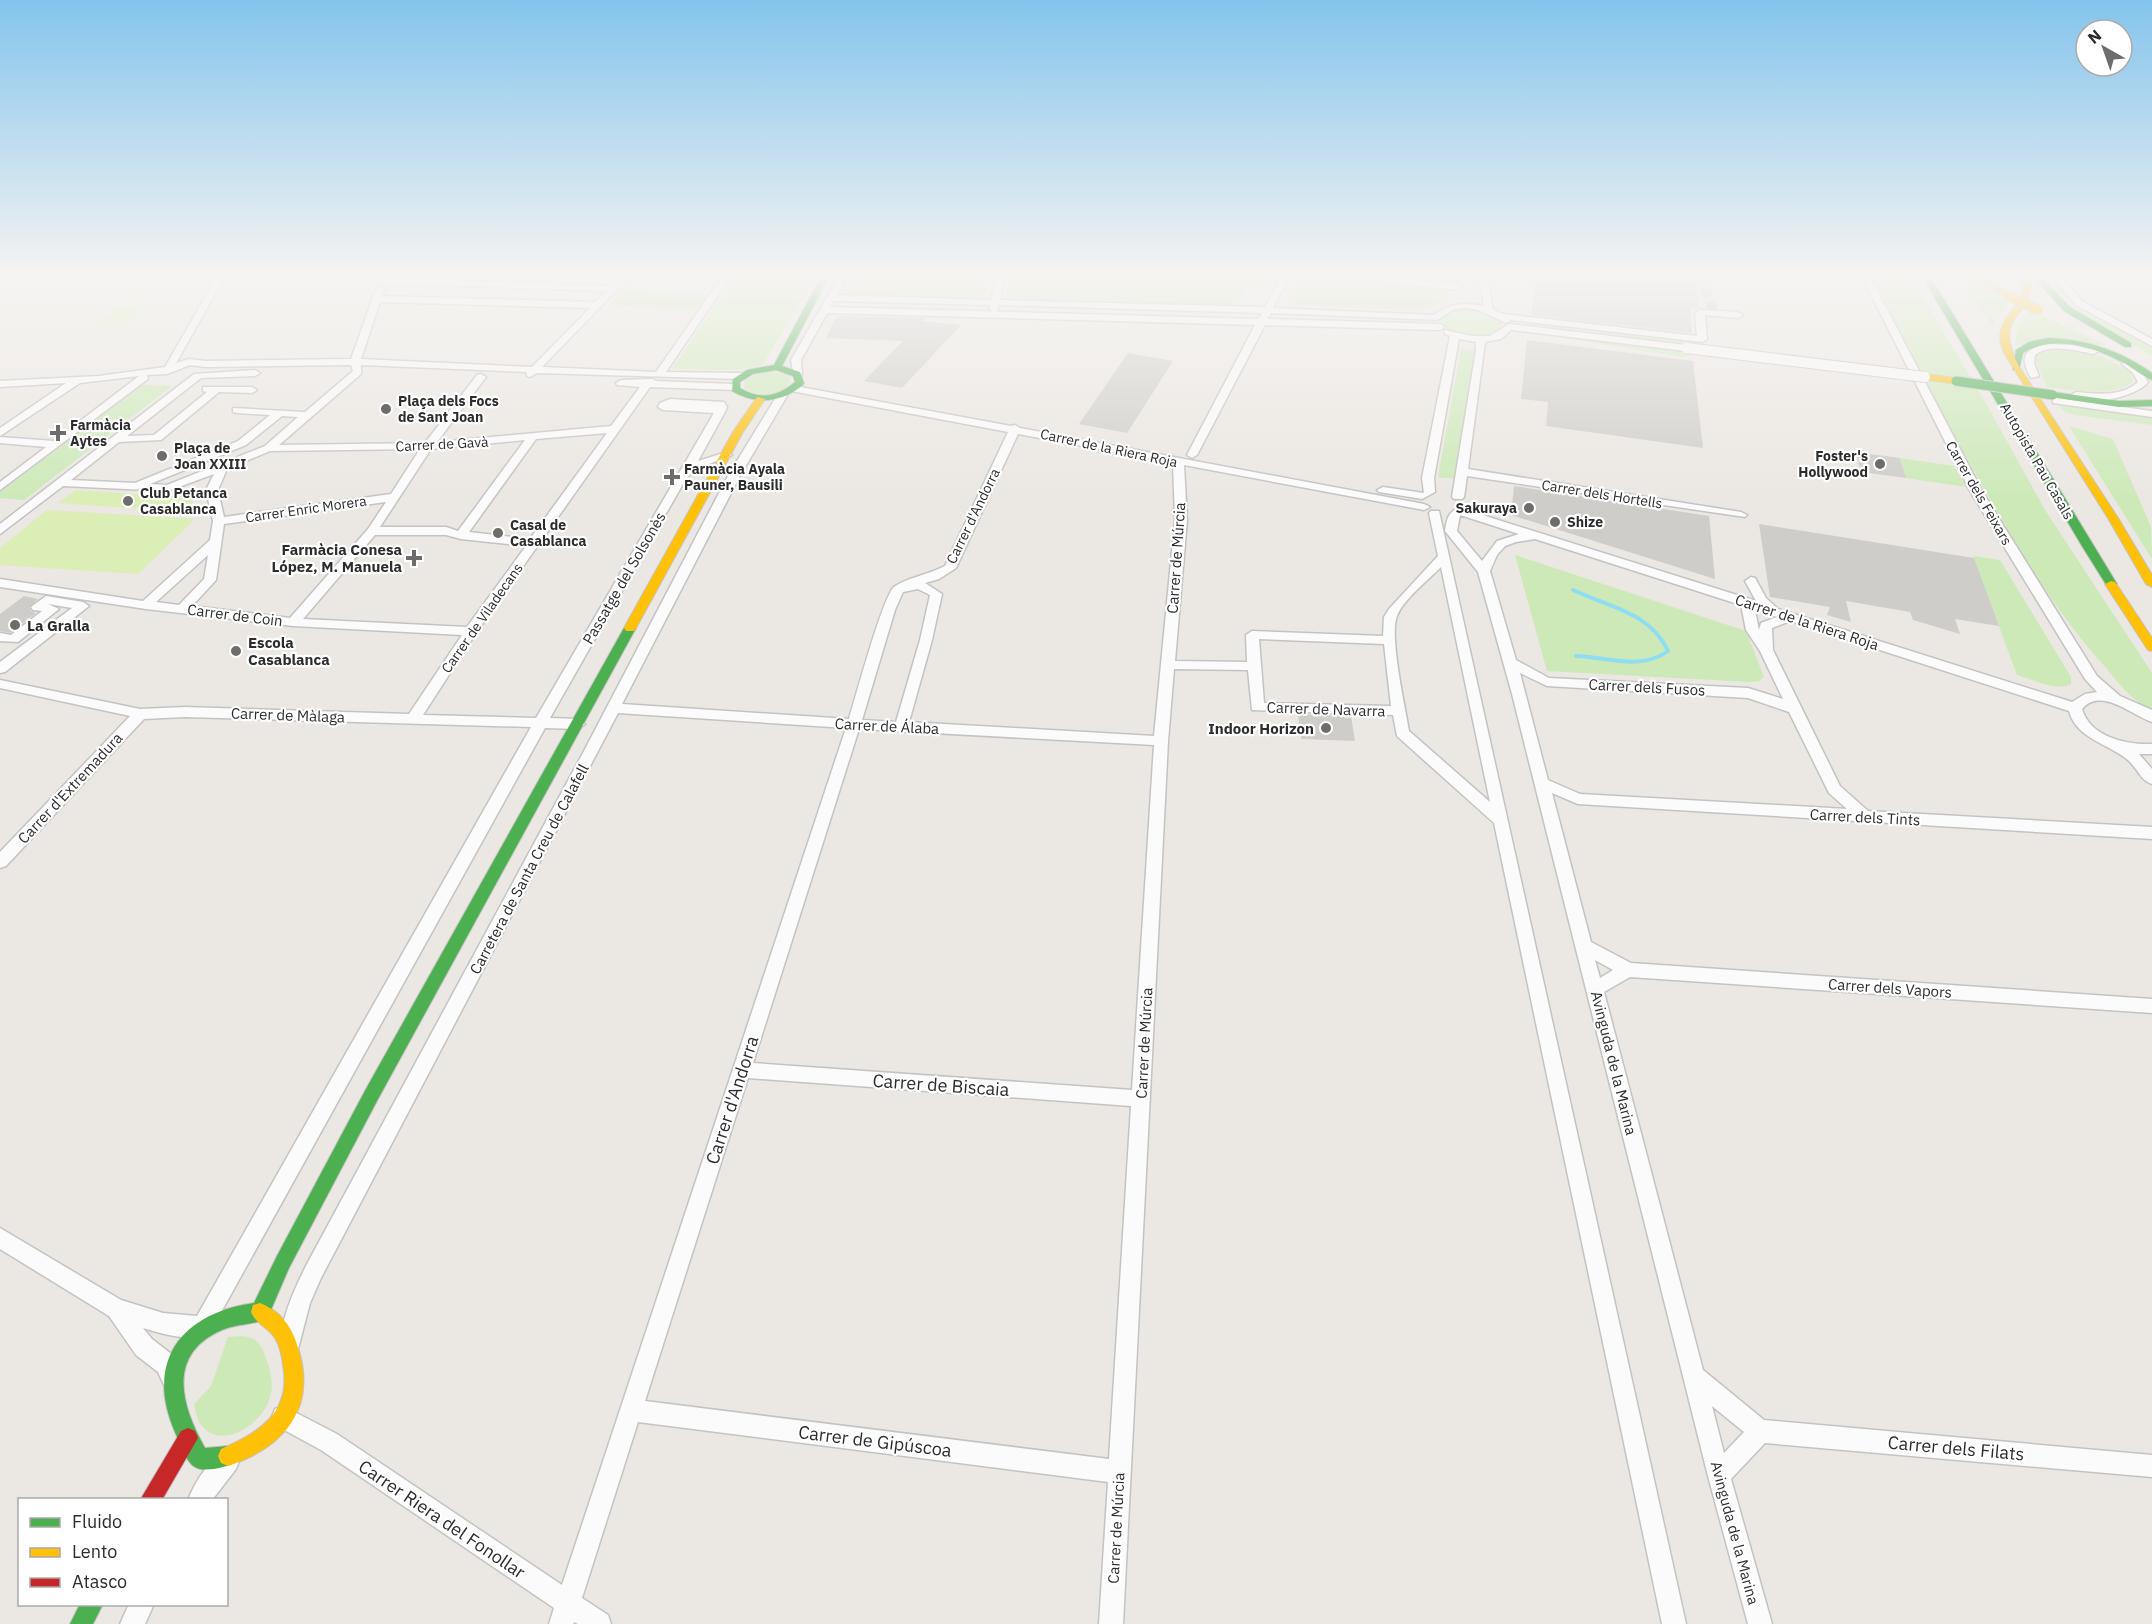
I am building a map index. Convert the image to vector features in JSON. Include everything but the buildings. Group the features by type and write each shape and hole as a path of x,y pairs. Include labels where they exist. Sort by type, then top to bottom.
{"main road":[{"path":"777,367 787,349"},
{"name":"Autopista Pau Casals","path":"1970,349 2012,417 2062,507 2152,647"},
{"path":"2006,349 2016,368 2113,518 2152,584"},
{"path":"2016,368 2018,353 2021,349"},
{"path":"2097,349 2125,358 2146,370 2152,377"},
{"path":"2123,349 2152,362"},
{"path":"2131,349 2152,362"},
{"name":"Autopista Pau Casals","path":"1993,352 2053,451"},
{"path":"777,367 793,385 760,399 741,394 738,381 758,369 777,367"},
{"path":"1925,377 2119,404 2152,403"},
{"path":"2089,396 2129,398 2146,395 2152,391"},
{"name":"Carretera de Santa Creu de Calafell","path":"260,1312 283,1262 372,1094 738,432 760,399"},
{"path":"260,1312 275,1319 283,1328 289,1348 297,1377 293,1402 283,1417 259,1440 234,1455 200,1459 176,1405 174,1380 183,1350 202,1328 237,1314 260,1312"},
{"path":"151,1498 189,1438"},
{"path":"81,1624 91,1606"}],"street":[{"path":"168,373 171,363 180,349"},
{"path":"61,483 168,488 269,448 357,367 362,349"},
{"path":"526,378 554,349"},
{"path":"660,375 675,349"},
{"name":"Carretera de Santa Creu de Calafell","path":"289,1348 300,1302 314,1271 685,575 735,474 793,385 796,360 802,349"},
{"path":"1192,455 1247,349"},
{"path":"1452,349 1428,478 1437,498 1443,558 1466,650 1674,1624"},
{"path":"1437,498 1463,472 1481,349"},
{"path":"1692,349 1925,377"},
{"name":"Carrer dels Feixars","path":"1903,349 1976,491 2092,679 2115,699"},
{"path":"2034,376 2028,356 2038,349"},
{"path":"2054,396 2089,396 2136,389 2143,382 2137,371 2118,360 2078,349"},
{"path":"176,356 202,371 286,372 357,367 481,377 581,380 646,385 738,381"},
{"path":"0,384 144,377 168,373 189,362"},
{"path":"0,530 132,427 177,386 202,371 238,364 357,367 664,365"},
{"path":"238,364 256,370"},
{"path":"537,366 697,376 738,381"},
{"path":"202,371 286,372"},
{"path":"101,378 168,373 182,384 216,390 252,390 237,410 307,415"},
{"path":"581,380 660,375"},
{"path":"646,385 653,381 697,376"},
{"path":"0,487 144,377"},
{"path":"293,622 372,531 428,446 481,377"},
{"path":"0,433 79,379"},
{"name":"Carrer de Viladecans","path":"413,719 471,631 646,385"},
{"name":"Carrer de la Riera Roja","path":"793,385 1178,462 1437,498"},
{"name":"Carrer de la Riera Roja","path":"793,385 1192,455 1280,473 1437,498 1458,512 1540,535 2075,708"},
{"path":"117,439 157,438 216,390"},
{"path":"2054,396 2152,414"},
{"name":"Passatge del Solsonès","path":"202,1328 523,758 540,723 721,410"},
{"path":"134,486 242,443 280,413"},
{"name":"Carrer d'Andorra","path":"564,1613 854,724 889,610 898,590 950,568 1015,428"},
{"name":"Carrer de Gavà","path":"269,448 428,446 615,429"},
{"path":"461,535 532,438"},
{"path":"0,440 56,444"},
{"path":"689,468 727,455"},
{"name":"Carrer de Múrcia","path":"1111,1624 1161,741 1181,519 1178,462"},
{"path":"182,609 210,580 219,521 212,490 222,467"},
{"name":"Carrer dels Hortells","path":"1463,472 1741,515"},
{"name":"Carrer Enric Morera","path":"219,521 394,497"},
{"path":"1437,498 1463,506 1458,512"},
{"path":"0,512 20,514"},
{"name":"Avinguda de la Marina","path":"1458,512 1453,517 1451,531 1484,571 1519,694 1719,1476 1760,1624"},
{"path":"372,531 446,531 461,535 534,543"},
{"name":"Carrer de la Riera Roja","path":"1484,571 1490,553 1501,543 1516,537 1540,535"},
{"path":"146,605 214,543"},
{"path":"1443,558 1419,582 1390,617 1390,640 1402,733 1503,821"},
{"path":"1751,581 1755,591 1769,607 1791,616"},
{"name":"Carrer de Coin","path":"0,582 146,605 242,612 293,622 471,631"},
{"path":"901,727 926,640 936,594 925,585 912,584"},
{"path":"0,637 13,639 53,609 36,607 46,600 84,606 0,669"},
{"path":"1747,602 1752,630 1766,650 1834,789 1865,817"},
{"path":"1766,650 1764,634 1766,626 1791,616"},
{"name":"Carrer de Navarra","path":"1390,640 1252,635 1257,707 1400,711"},
{"name":"Carrer dels Fusos","path":"1510,663 1547,682 1748,693 1795,709"},
{"path":"1168,665 1253,666"},
{"name":"Carrer dels Fusos","path":"1748,693 1768,688 1780,680"},
{"name":"Carrer dels Fusos","path":"1519,694 1547,682"},
{"name":"Carrer de Màlaga","path":"0,684 140,714 185,712 578,724"},
{"path":"2152,717 2136,707 2115,699 2088,698 2078,702 2075,708 2076,715 2084,726 2131,754 2152,779"},
{"name":"Carrer de Álaba","path":"613,708 1161,741"},
{"name":"Carrer d'Extremadura","path":"0,862 140,714"},
{"path":"2114,744 2152,749"},
{"name":"Carrer dels Tints","path":"1542,783 1578,799 2152,833"},
{"path":"1818,814 1827,807 1834,789"},
{"path":"1550,813 1578,799"},
{"name":"Carrer dels Vapors","path":"1584,946 1628,970 2152,1005"},
{"path":"1595,989 1628,970"},
{"name":"Carrer de Biscaia","path":"741,1070 1141,1099"},
{"path":"0,1238 116,1309 163,1324 202,1328"},
{"path":"116,1309 144,1347 166,1364 174,1380"},
{"path":"1694,1377 1760,1431 1719,1476"},
{"name":"Carrer de Gipúscoa","path":"630,1410 1119,1472"},
{"name":"Carrer Riera del Fonollar","path":"283,1417 329,1442 564,1613 599,1624"},
{"name":"Carrer dels Filats","path":"1760,1431 2152,1466"},
{"path":"200,1498 208,1485 234,1455"},
{"path":"132,1624 141,1606"}],"green space":[{"path":"686,349 773,349 763,365 735,370 672,369"},
{"path":"1461,349 1475,350 1455,479 1438,477"},
{"path":"1631,349 1659,349 1694,353 1683,357"},
{"path":"1908,349 1954,349 2045,510 2152,673 2152,711 2137,701 2118,682 2069,623 2041,583 1958,443"},
{"path":"2140,349 2152,349 2152,356"},
{"path":"2054,350 2074,351 2104,358 2131,373 2133,381 2116,390 2092,392 2047,387 2035,360 2037,354"},
{"path":"771,372 785,374 790,378 788,386 777,392 766,394 755,393 744,388 745,380 757,374"},
{"path":"143,385 172,386 24,500 0,498 0,492"},
{"path":"2059,404 2152,417 2152,425 2074,415 2062,410"},
{"path":"2069,426 2113,439 2151,527 2152,559"},
{"path":"1900,458 1954,466 1966,487 1906,478"},
{"name":"Club Petanca Casablanca","path":"76,490 196,498 183,512 58,503"},
{"path":"47,510 195,519 138,574 0,565 0,548"},
{"path":"1515,555 1746,631 1764,677 1759,681 1750,682 1547,671"},
{"path":"1973,556 2000,560 2071,677 2071,684 2051,686 2017,675"},
{"path":"241,1336 254,1340 262,1349 271,1374 270,1397 257,1419 248,1426 239,1432 219,1436 210,1433 202,1426 194,1404 211,1386 228,1337"}],"waterway":[{"path":"1573,590 1640,619 1651,627 1668,651 1658,657 1635,662 1576,656"}],"traffic: fast":[{"path":"777,367 787,349"},
{"path":"1969,349 2111,584"},
{"path":"2016,368 2019,352 2024,349"},
{"path":"2099,349 2124,359 2152,377"},
{"path":"777,367 797,374 800,383 785,394 769,398 751,397 735,389 736,381 750,372 777,367"},
{"path":"1956,381 2053,395"},
{"path":"2053,395 2119,404 2152,403"},
{"path":"260,1312 283,1262 372,1094 630,628"},
{"path":"228,1456 200,1459 183,1428 176,1408 173,1386 175,1367 181,1351 205,1328 222,1320 260,1312"},
{"path":"81,1624 91,1606"}],"traffic: slow":[{"path":"2006,349 2152,584"},
{"path":"1925,377 1956,381"},
{"path":"630,628 738,432 760,399"},
{"path":"2111,584 2152,647"},
{"path":"228,1456 238,1453 268,1434 285,1416 294,1396 295,1375 287,1341 277,1324 260,1312"}],"traffic: jam":[{"path":"151,1498 188,1438"}],"place":[{"name":"Plaça dels Focs de Sant Joan","path":"386,409"},
{"name":"Farmàcia Aytes","path":"58,433"},
{"name":"Plaça de Joan XXIII","path":"162,456"},
{"name":"Foster's Hollywood","path":"1880,464"},
{"name":"Farmàcia Ayala Pauner, Bausili","path":"672,477"},
{"name":"Club Petanca Casablanca","path":"128,501"},
{"name":"Sakuraya","path":"1529,508"},
{"name":"Shize","path":"1555,522"},
{"name":"Casal de Casablanca","path":"498,533"},
{"name":"Farmàcia Conesa López, M. Manuela","path":"414,558"},
{"name":"La Gralla","path":"15,625"},
{"name":"Escola Casablanca","path":"236,651"},
{"name":"Indoor Horizon","path":"1326,728"}]}
